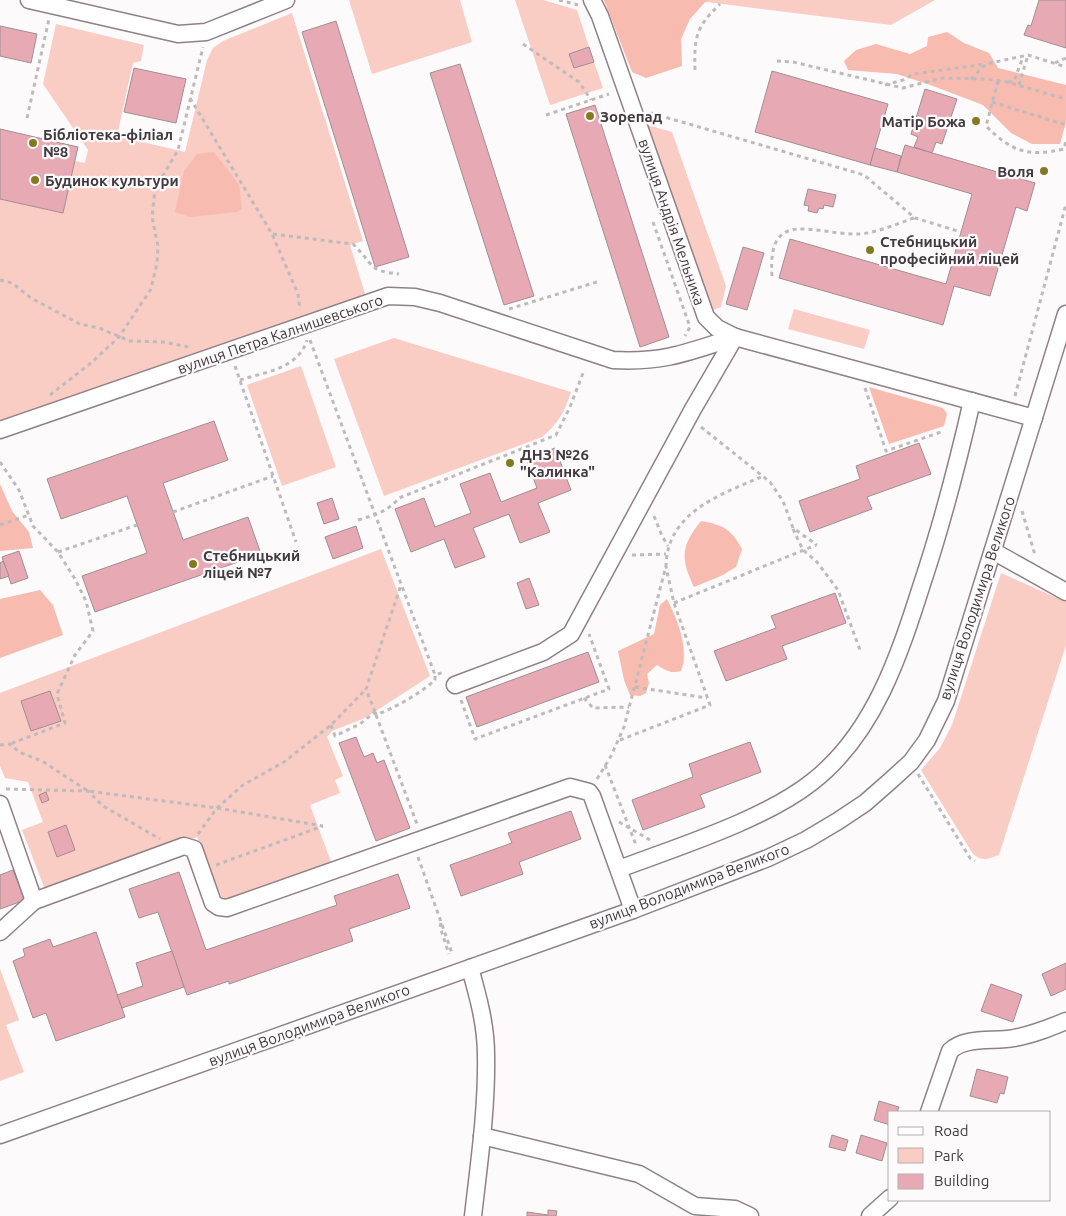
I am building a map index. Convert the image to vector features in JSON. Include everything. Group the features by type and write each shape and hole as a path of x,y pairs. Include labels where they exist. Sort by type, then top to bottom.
{"street":[{"path":"29,0 178,34 206,32 286,0"},
{"name":"вулиця Андрія Мельника","path":"585,3 600,16 706,317 716,328 735,337 1034,418"},
{"name":"вулиця Петра Калнишевського","path":"0,430 388,296 415,296 613,360 642,361 675,357 735,337"},
{"name":"вулиця Володимира Великого","path":"0,1136 633,910 768,858 806,840 865,803 911,762 926,740 946,701 1066,314"},
{"path":"456,685 543,652 571,634 693,408 735,337"},
{"path":"618,869 752,816 798,792 824,772 844,749 873,710 900,651 930,561 972,401"},
{"path":"993,551 1066,592"},
{"path":"0,932 34,900 186,849 201,870 213,903 219,907 228,908 563,788 578,788 589,792 633,910"},
{"path":"0,804 34,900"},
{"path":"470,968 480,1003 486,1054 482,1136 473,1216"},
{"path":"929,1111 950,1051 955,1046 977,1041 1034,1034 1066,1022"},
{"path":"482,1136 639,1174 695,1206 735,1209 750,1216"},
{"path":"870,1216 888,1200"}],"path":[{"path":"559,0 585,3"},
{"path":"695,70 694,40 703,20 720,4"},
{"path":"27,118 52,5"},
{"path":"46,398 91,363 119,337 147,297 154,278 158,246 152,206 155,189 178,150 206,32"},
{"path":"523,44 579,82 591,100"},
{"path":"1019,85 1028,55"},
{"path":"885,85 892,81 903,80 914,74 986,64 1028,55 1066,67"},
{"path":"1007,82 1014,80 1017,76 1023,56"},
{"path":"1054,63 1066,58"},
{"path":"777,61 793,62 903,88 942,78 971,79 1007,82 1066,99"},
{"path":"971,79 986,64"},
{"path":"903,80 903,88"},
{"path":"998,81 986,126 1004,144 1038,154 1064,149 1066,141"},
{"path":"546,114 609,94"},
{"path":"190,98 272,234 298,294 301,315"},
{"path":"992,102 1066,125"},
{"path":"642,110 864,175 915,218 961,232"},
{"path":"1011,412 1066,204"},
{"path":"772,276 771,256 780,233 793,228 860,234 915,218"},
{"path":"272,234 353,244 372,268 381,272 400,274"},
{"path":"0,280 12,283 32,298 80,324 99,328 130,341 164,342 182,347 192,346"},
{"path":"508,309 600,281"},
{"path":"240,380 289,364 299,355 308,335 435,675 435,680 390,710 375,714 360,724 335,736 331,725"},
{"path":"233,360 296,542"},
{"path":"358,520 391,508 399,498 556,435 570,407 583,373"},
{"path":"866,389 886,451 941,432"},
{"path":"693,408 696,423 761,477 770,482 780,495 803,550 817,562 838,590 860,650"},
{"path":"0,462 19,490 33,526 58,552 86,601 93,631 75,655 57,694 65,723 10,744 0,745"},
{"path":"173,512 273,476"},
{"path":"619,740 710,705 674,603 666,566 666,554 668,546 681,523 709,500 761,477"},
{"path":"649,491 655,520 668,546"},
{"path":"1021,506 1036,560 1046,580"},
{"path":"0,525 29,515"},
{"path":"58,552 137,524"},
{"path":"674,603 817,544 793,528"},
{"path":"613,558 646,553 666,554"},
{"path":"589,792 619,740 666,566"},
{"path":"10,744 18,752 42,761 88,791 103,806 186,849 197,837 217,808 243,785 284,762 331,725 366,689 401,585"},
{"path":"456,685 475,738 610,689 582,616"},
{"path":"435,675 452,669"},
{"path":"634,687 707,698"},
{"path":"366,689 418,840 451,953"},
{"path":"584,698 593,708 629,707"},
{"path":"911,762 970,858 975,861"},
{"path":"605,765 642,860"},
{"path":"0,790 24,788 88,791 217,808 323,826 201,870"},
{"path":"598,812 629,827 668,850"}],"green space":[{"path":"349,0 460,0 472,42 372,74"},
{"path":"515,0 543,0 577,10 589,47 569,54 574,68 594,62 603,88 550,105"},
{"path":"604,0 935,0 891,25 707,2 609,12"},
{"path":"292,13 363,241 350,245 366,297 0,423 0,199 63,213 75,161 85,163 88,150 43,84 56,24 144,45 141,61 133,63 117,136 185,152 207,60 213,48 223,41"},
{"path":"647,125 672,132 726,286 721,307 713,310"},
{"path":"794,309 870,330 864,349 788,329"},
{"path":"394,338 571,392 560,417 542,437 384,496 334,359"},
{"path":"301,366 336,467 282,486 247,385"},
{"path":"381,549 430,676 365,718 332,731 327,737 343,776 335,780 340,793 310,805 331,862 224,903 197,837 46,892 22,830 43,822 28,782 5,778 0,766 0,693"},
{"path":"1001,573 1066,602 1066,645 999,855 982,859 973,854 921,770 940,748 952,725"},
{"path":"0,969 19,1020 6,1025 24,1072 0,1081"}],"shaded area":[{"path":"604,0 707,0 690,19 681,39 682,66 646,78 632,72"},
{"path":"947,32 964,43 989,53 998,68 1066,85 1066,122 1060,144 1032,144 1011,133 983,105 897,74 848,70 844,61 856,50 876,44 910,54 927,46 928,37"},
{"path":"214,152 239,185 242,209 237,212 190,217 175,212 184,171 197,154"},
{"path":"869,387 943,408 947,414 944,426 889,444"},
{"path":"0,484 12,511 29,532 33,548 0,551"},
{"path":"701,521 726,529 742,549 736,567 721,576 694,587 686,568 685,552 689,538"},
{"path":"40,590 53,605 63,635 0,658 0,599"},
{"path":"667,599 675,615 683,644 684,654 681,671 671,672 657,665 647,674 649,683 646,693 640,696 630,695 624,680 618,651 654,634 660,605"}],"building":[{"path":"1039,0 1066,0 1066,48 1024,35 1028,25 1031,26"},
{"path":"336,21 409,257 375,267 302,32"},
{"path":"0,26 37,34 31,63 0,56"},
{"path":"589,47 594,62 574,68 569,54"},
{"path":"460,64 534,296 504,305 430,73"},
{"path":"134,68 186,79 176,123 124,112"},
{"path":"772,71 888,104 870,165 755,132"},
{"path":"925,89 957,99 942,144 936,142 932,153 914,147 918,137 911,134"},
{"path":"595,105 669,337 640,347 566,114"},
{"name":"Будинок культури","path":"0,129 78,147 63,213 0,199"},
{"path":"905,145 1035,183 1027,211 1016,207 990,296 954,286 943,325 779,278 790,239 946,284 972,194 897,172"},
{"path":"875,148 901,156 897,172 870,165"},
{"path":"808,189 836,195 833,207 824,205 823,209 819,208 817,213 808,211 809,206 804,205"},
{"path":"743,247 764,253 747,310 726,304"},
{"path":"214,421 228,460 163,483 183,540 248,517 261,554 95,612 82,576 147,553 127,496 61,519 47,479"},
{"path":"919,443 931,474 867,497 872,509 810,532 799,501 860,479 856,466"},
{"path":"555,448 571,490 538,503 550,532 520,543 509,514 473,528 485,557 455,568 444,539 411,552 395,509 424,498 435,527 471,513 460,484 490,473 501,502 537,488 526,459"},
{"path":"332,498 339,519 324,524 317,503"},
{"path":"356,526 363,548 333,559 325,537"},
{"path":"19,551 28,578 11,584 2,557"},
{"path":"3,561 9,576 0,579 0,563"},
{"path":"529,578 539,605 526,609 517,583"},
{"path":"835,593 846,623 782,646 787,659 726,681 714,651 776,628 771,616"},
{"path":"588,652 599,682 477,727 466,697"},
{"path":"50,691 61,721 31,731 21,701"},
{"path":"356,737 364,757 373,753 377,763 384,760 410,828 376,841 339,743"},
{"path":"750,742 761,772 700,795 705,807 643,830 632,800 693,777 689,764"},
{"path":"46,792 49,800 42,803 39,795"},
{"path":"571,811 581,839 519,862 523,874 461,896 450,865 512,843 508,833"},
{"path":"66,825 75,850 57,857 48,832"},
{"path":"13,870 25,900 0,909 0,875"},
{"path":"179,872 206,950 337,905 334,896 398,874 410,908 349,929 353,941 229,984 229,981 187,995 158,912 139,918 129,889"},
{"path":"96,932 125,1017 56,1041 46,1013 33,1018 13,961 25,956 23,949 50,939 53,947"},
{"path":"172,951 184,987 122,1008 117,995 143,986 136,963"},
{"path":"1066,963 1066,989 1051,996 1042,974"},
{"path":"991,984 1022,995 1013,1022 981,1011"},
{"path":"977,1069 1008,1077 1004,1094 1000,1093 997,1103 970,1096"},
{"path":"879,1101 899,1107 897,1111 888,1111 888,1124 874,1120"},
{"path":"832,1135 848,1140 845,1151 829,1147"},
{"path":"861,1135 887,1143 882,1161 856,1153"},
{"path":"548,1210 557,1211 556,1216 527,1216 527,1212 548,1215"}],"place":[{"name":"Зорепад","path":"590,116"},
{"name":"Матір Божа","path":"976,121"},
{"name":"Бібліотека-філіал №8","path":"33,143"},
{"name":"Воля","path":"1044,171"},
{"name":"Будинок культури","path":"35,180"},
{"name":"Стебницький професійний ліцей","path":"870,250"},
{"name":"ДНЗ №26 \"Калинка\"","path":"510,463"},
{"name":"Стебницький ліцей №7","path":"193,564"}]}
